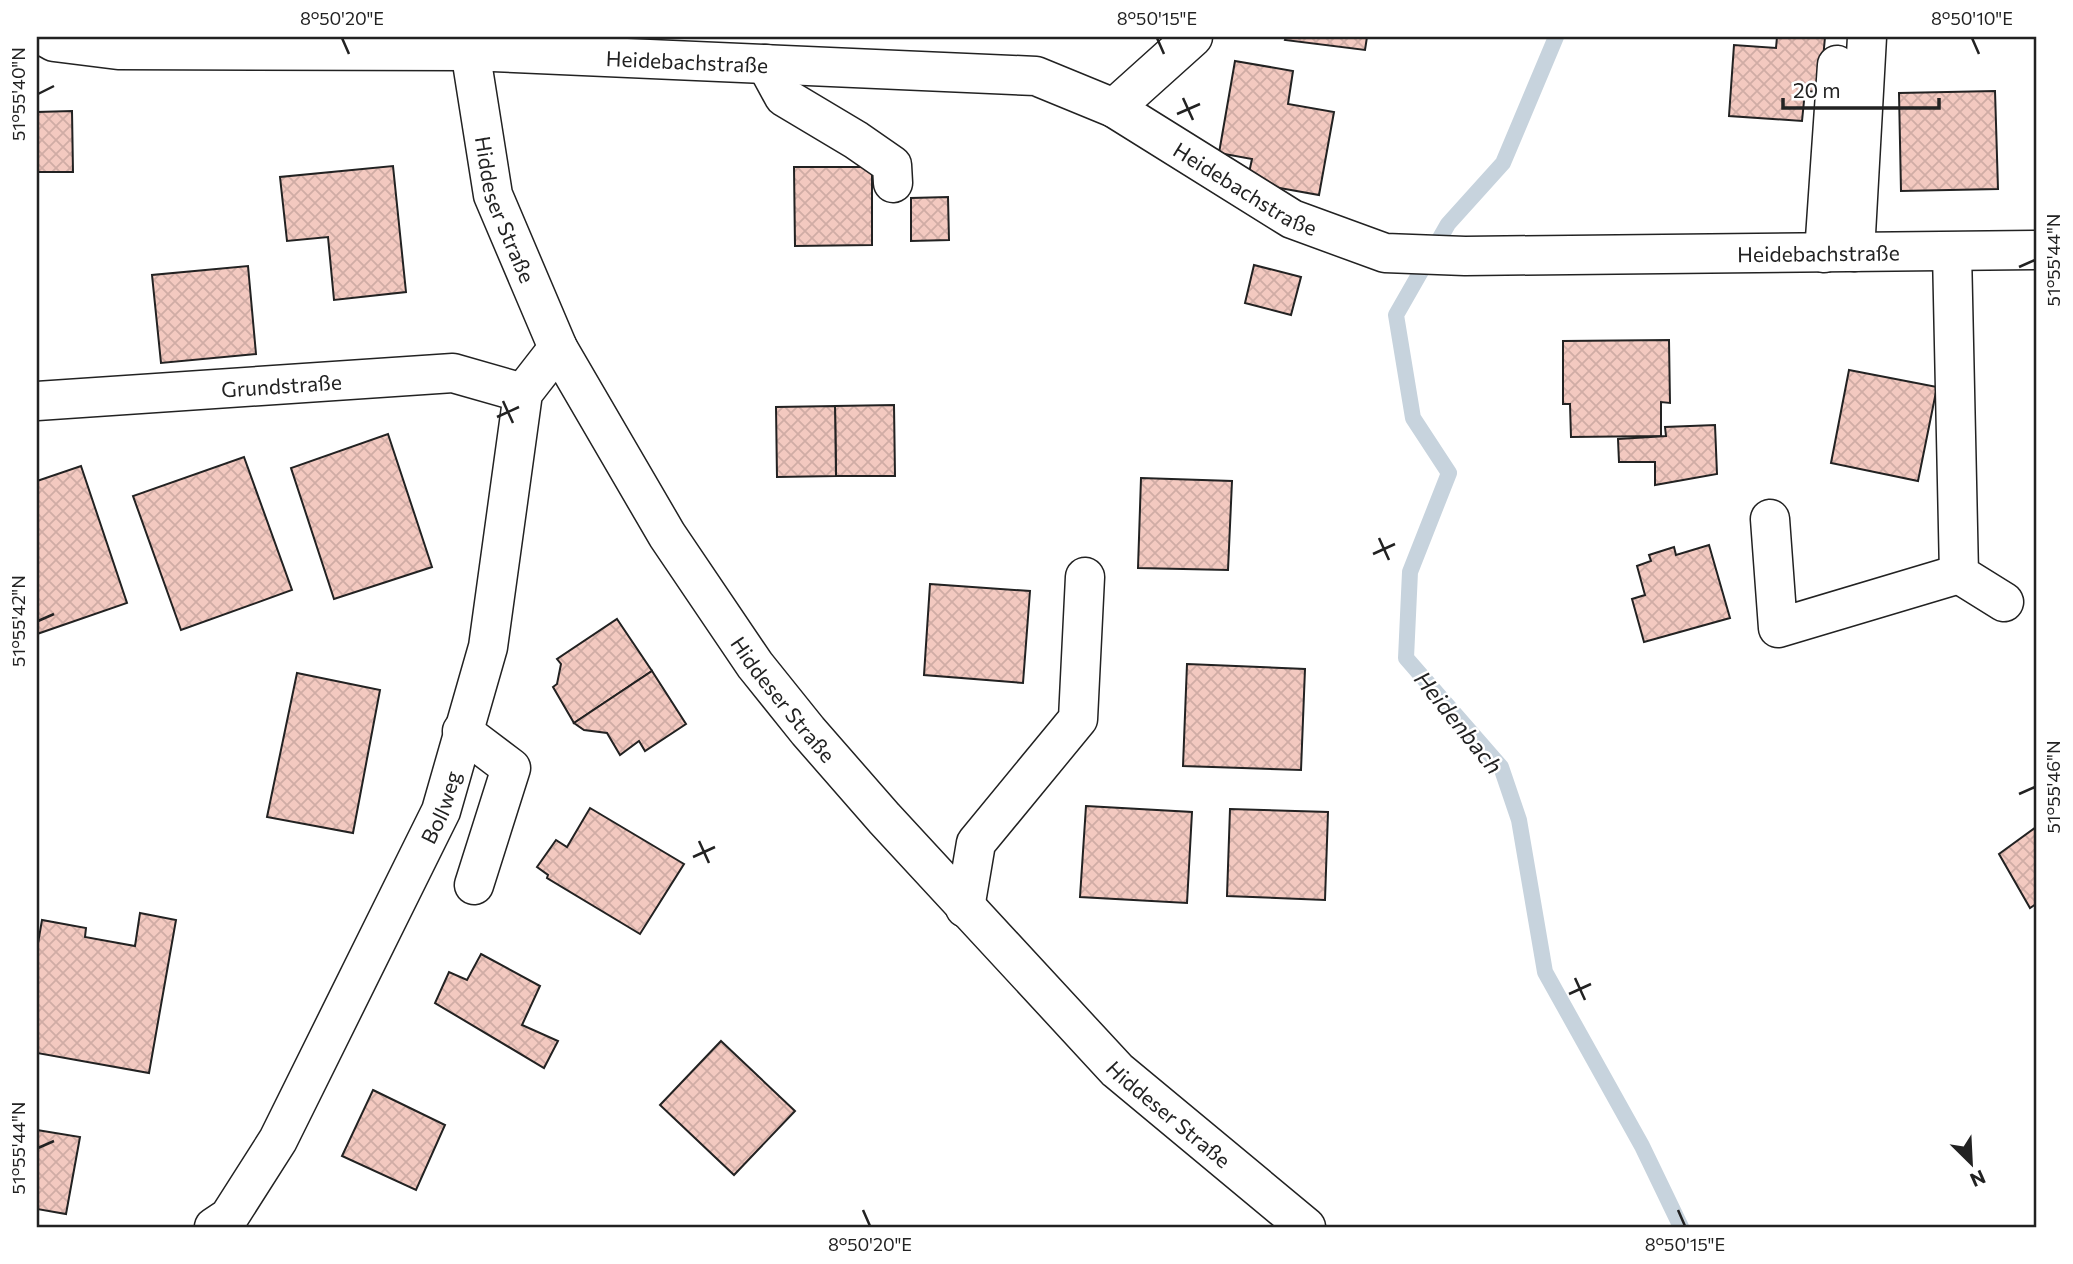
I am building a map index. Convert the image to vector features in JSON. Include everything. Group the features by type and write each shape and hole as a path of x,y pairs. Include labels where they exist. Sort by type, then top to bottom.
{"street":[{"name":"Heidebachstraße","path":"46,37 54,42 118,50 469,44 766,64 1036,76 1114,108 1292,219 1385,253 1465,256 2036,250"},
{"path":"1114,108 1193,37"},
{"path":"1840,252 1867,37"},
{"name":"Hiddeser Straße","path":"469,44 493,195 558,348 667,535 755,665 808,731 965,908 1117,1070 1306,1227"},
{"path":"766,64 784,97 892,165 893,183"},
{"path":"1837,65 1840,252"},
{"path":"1952,252 1959,574"},
{"path":"523,393 558,348"},
{"name":"Grundstraße","path":"37,401 453,373 523,393"},
{"name":"Bollweg","path":"214,1227 229,1217 278,1140 441,811 488,647 523,393"},
{"path":"1770,519 1778,628 1959,574 2004,603"},
{"path":"965,908 976,843 1078,719 1085,577"},
{"path":"462,731 511,768 474,885"}],"building":[{"path":"1286,37 1367,37 1365,50 1285,40"},
{"path":"1777,37 1825,37 1820,92 1805,91 1802,121 1729,116 1734,45 1776,48"},
{"path":"1235,61 1293,71 1288,104 1334,112 1319,195 1247,182 1252,159 1219,153"},
{"path":"1995,91 1998,189 1901,191 1899,93"},
{"path":"72,111 73,172 37,172 37,112"},
{"path":"393,166 406,292 334,300 328,237 287,241 280,177"},
{"path":"794,167 872,167 872,245 795,246"},
{"path":"948,197 949,240 911,241 911,198"},
{"path":"1254,265 1301,277 1291,315 1245,303"},
{"path":"248,266 256,354 161,363 152,275"},
{"path":"1669,340 1670,403 1661,402 1661,436 1571,437 1570,404 1563,404 1563,341"},
{"path":"1849,370 1937,387 1918,481 1831,463"},
{"path":"894,405 895,476 836,476 835,406"},
{"path":"835,406 836,476 777,477 776,407"},
{"path":"1715,425 1717,474 1655,485 1655,462 1619,462 1618,439 1666,436 1665,427"},
{"path":"388,434 432,567 334,599 291,468"},
{"path":"244,457 292,590 181,630 133,496"},
{"path":"81,466 127,603 37,634 37,481"},
{"path":"1141,478 1232,481 1228,570 1138,568"},
{"path":"1709,545 1730,618 1644,642 1632,599 1645,595 1637,566 1651,561 1649,555 1674,547 1676,555"},
{"path":"930,584 1030,591 1023,683 924,675"},
{"path":"617,619 652,671 574,723 553,687 557,684 561,664 557,659"},
{"path":"1187,664 1305,669 1301,770 1183,766"},
{"path":"652,671 686,724 645,751 639,741 620,755 607,733 584,730 574,723"},
{"path":"297,673 380,690 353,833 267,817"},
{"path":"1086,806 1192,812 1187,903 1080,897"},
{"path":"590,808 684,864 640,934 547,878 548,875 537,867 556,840 567,847"},
{"path":"1230,809 1328,812 1325,900 1227,896"},
{"path":"2036,827 2036,904 2030,908 1999,854"},
{"path":"140,913 176,920 149,1073 37,1053 37,949 42,920 86,928 85,937 135,946"},
{"path":"481,954 540,986 522,1025 558,1041 544,1068 435,1003 449,972 467,980"},
{"path":"721,1041 795,1111 734,1175 660,1105"},
{"path":"373,1090 445,1125 416,1190 342,1156"},
{"path":"37,1130 80,1137 66,1214 37,1209"}],"waterway":[{"name":"Heidenbach","path":"1556,37 1503,163 1448,224 1396,315 1413,418 1449,473 1410,572 1406,658 1501,767 1519,820 1545,972 1642,1146 1681,1227"}]}
